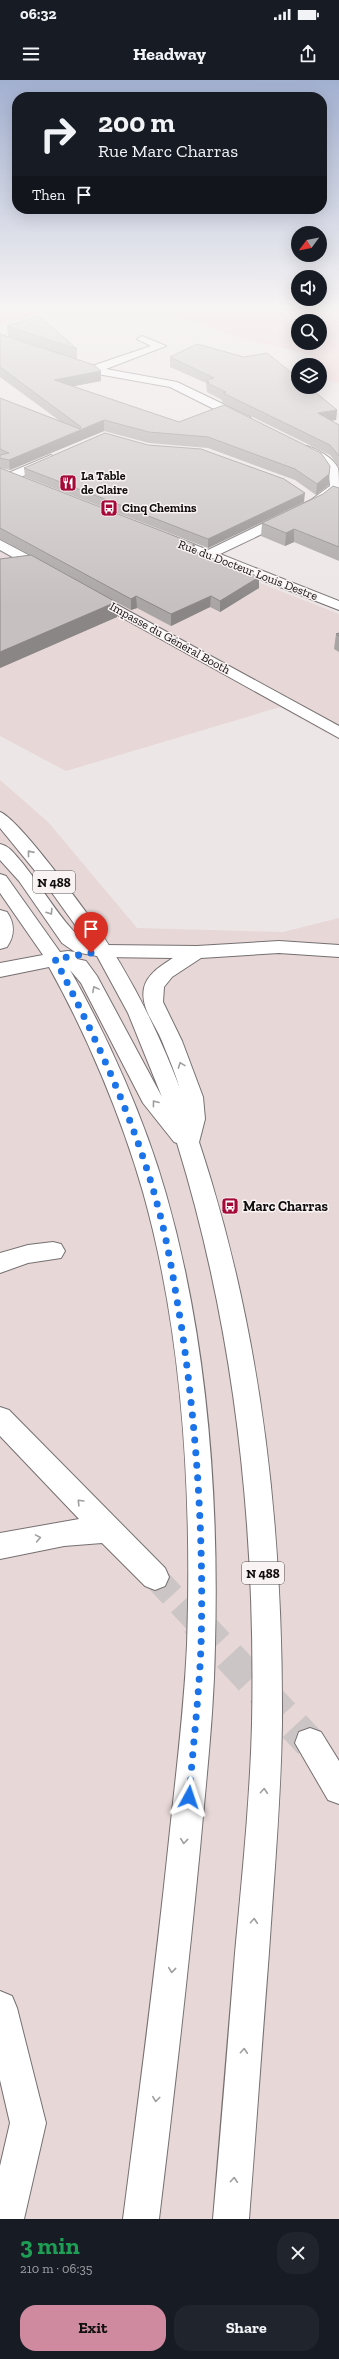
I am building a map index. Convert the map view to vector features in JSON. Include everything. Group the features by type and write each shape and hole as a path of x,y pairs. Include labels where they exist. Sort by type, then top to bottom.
{"main road":[{"path":"220,407 254,423"},
{"path":"210,554 316,503 336,487 337,476 325,459 296,444"},
{"path":"5,475 61,455"},
{"path":"5,475 26,483"},
{"path":"304,493 316,503"},
{"name":"Rue du Docteur Louis Destre","path":"155,533 339,606"},
{"path":"0,544 62,579"},
{"name":"Impasse du Général Booth","path":"76,586 339,733"},
{"path":"300,590 332,589"},
{"name":"N 488","path":"0,817 71,903 126,990 152,1043 190,1144 216,1234 228,1288 247,1392 260,1512 267,1642 266,1778 231,2219"},
{"path":"0,849 25,877 69,940 82,948 103,952"},
{"name":"N 488","path":"0,880 55,959 99,1048 130,1121 158,1207 177,1300 196,1447 202,1550 201,1648 189,1797 167,2016 141,2219"},
{"path":"0,916 4,927 4,936 0,943"},
{"path":"0,970 55,959 103,952 197,952 279,947 339,950"},
{"path":"190,1144 194,1119 192,1097 172,1041 153,1002 153,994 158,979 165,972 197,952"},
{"path":"55,959 79,966 90,980 151,1098 190,1144"},
{"path":"0,1263 28,1254 53,1251"},
{"path":"0,1418 107,1530 155,1577"},
{"path":"0,1546 64,1533 107,1530"},
{"path":"310,1743 339,1789"},
{"path":"0,2008 28,2123 6,2219"}],"shaded area":[{"path":"0,480 339,614 339,740 280,707 66,771 0,736"},
{"path":"0,780 48,822 137,928 283,932 339,918 339,2219 0,2219"}],"building":[{"path":"0,407 23,407 80,429 81,427 54,407 134,407 179,422 219,407 228,407 321,453 330,466 329,474 317,484 295,469 208,437 149,432 104,420 9,460 0,458 0,455 9,453 0,449"},
{"path":"251,407 333,407 337,410 318,413 339,425 339,456 330,445"},
{"path":"105,433 148,445 201,449 284,479 305,493 208,539 24,468"},
{"path":"0,468 195,544 186,548 259,577 220,601 211,596 171,614 136,596 131,599 0,528"},
{"path":"333,486 339,488 339,547 294,529 286,533 262,523 323,494"},
{"path":"31,555 116,602 0,652 0,559"}],"tunnel":[{"path":"155,1577 197,1622"},
{"path":"196,1621 310,1743"}],"place":[{"name":"La Table de Claire","path":"68,483"},
{"name":"Cinq Chemins","path":"109,508"},
{"name":"Marc Charras","path":"230,1206"}],"route":[{"path":"91,953 55,959 75,996 102,1055 136,1136 158,1207 176,1292 187,1368 196,1447 202,1550 201,1648 189,1797"}]}
